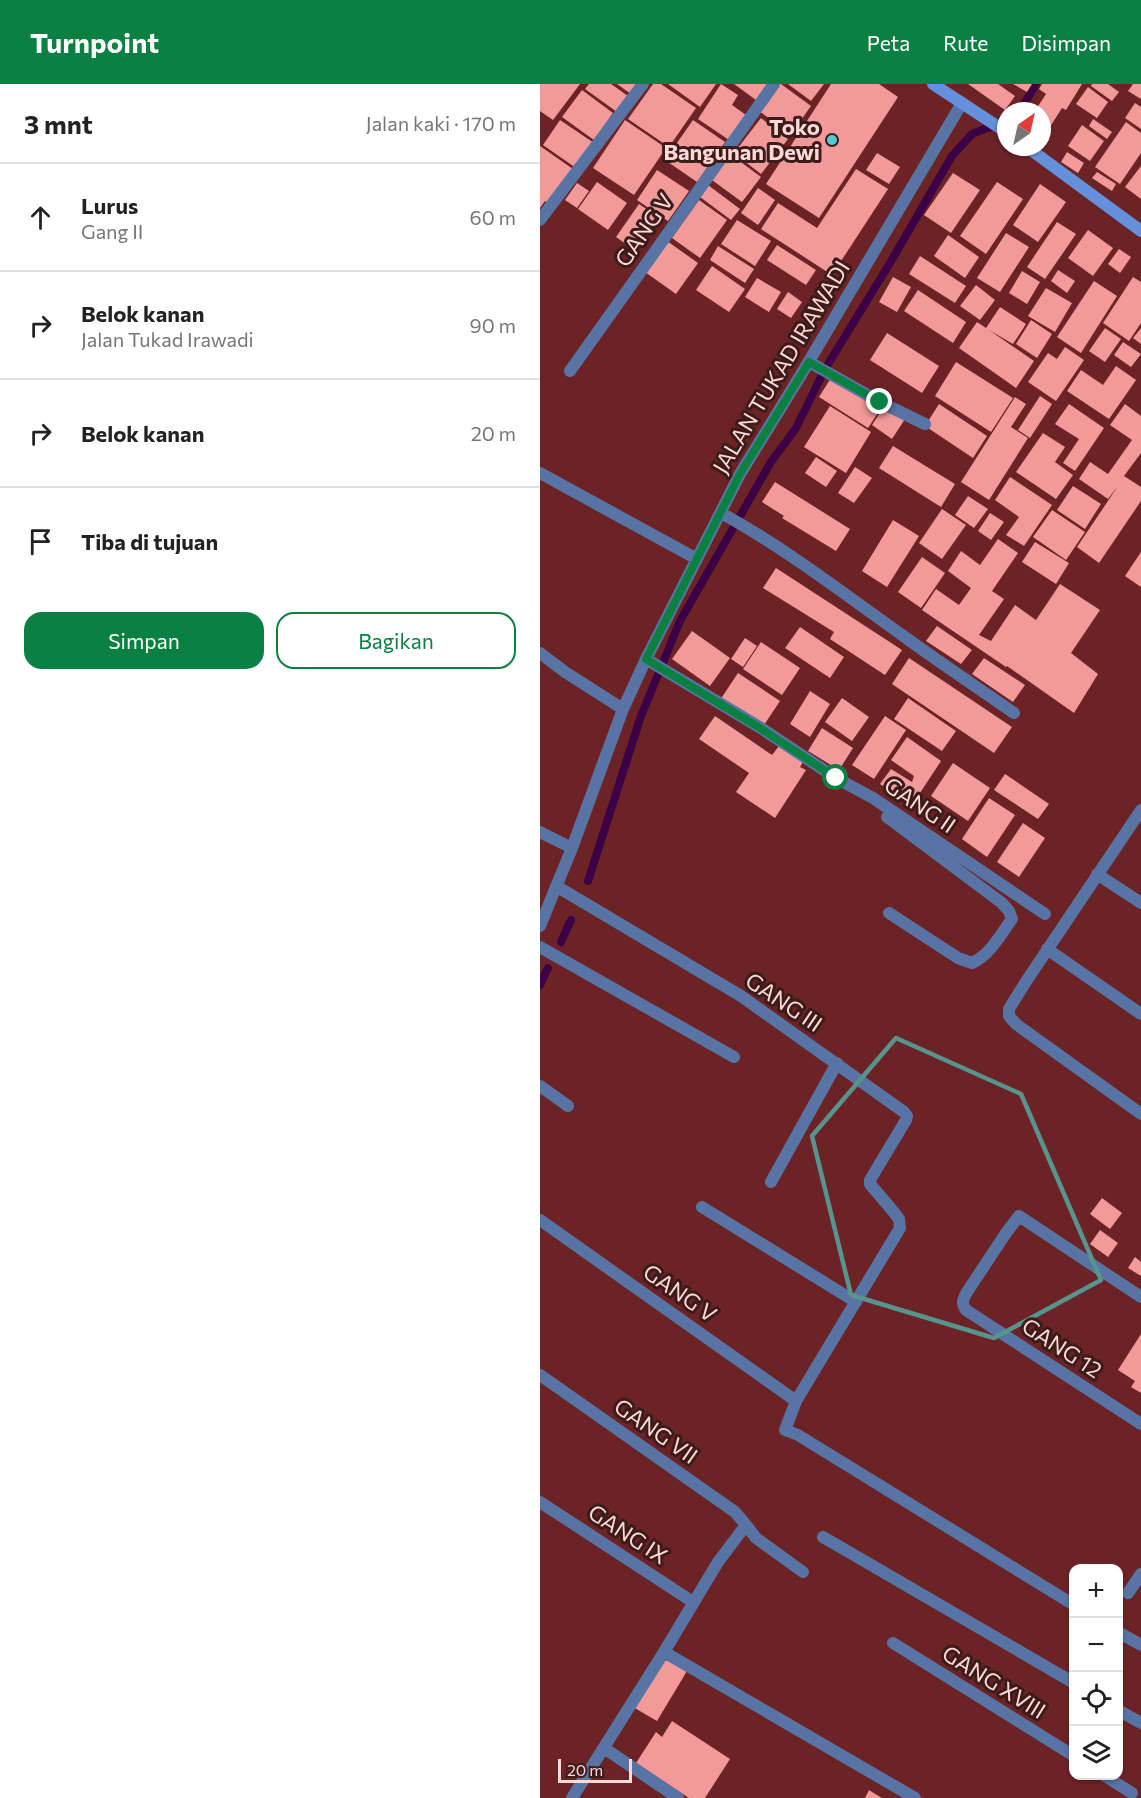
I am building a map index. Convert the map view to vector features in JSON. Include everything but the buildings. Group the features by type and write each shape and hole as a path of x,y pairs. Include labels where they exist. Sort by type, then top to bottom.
{"street":[{"path":"540,220 643,84"},
{"name":"GANG V","path":"570,372 774,84"},
{"path":"933,84 997,126"},
{"name":"JALAN TUKAD IRAWADI","path":"540,926 572,848 623,709 740,474 813,364 962,103"},
{"path":"1039,156 1141,231"},
{"path":"813,364 880,402 925,424"},
{"path":"540,473 697,559"},
{"path":"721,513 756,532 810,567 1014,714"},
{"path":"540,653 623,709"},
{"name":"GANG II","path":"648,660 760,728 836,778 873,798 1045,914"},
{"path":"836,778 1002,903 1012,919 989,952 982,959 972,963 958,958 889,914"},
{"path":"1141,810 1009,1009 1011,1021 1141,1114"},
{"path":"540,832 572,848"},
{"path":"1097,874 1141,903"},
{"name":"GANG III","path":"556,886 741,996 904,1112 906,1120 870,1180 870,1184 898,1219 900,1227 855,1302"},
{"path":"540,947 734,1057"},
{"path":"1047,949 1141,1014"},
{"path":"771,1182 837,1063"},
{"path":"540,1086 568,1106"},
{"path":"702,1207 855,1302 796,1401 785,1430 798,1435 1069,1602"},
{"name":"GANG 12","path":"1141,1297 1019,1216 963,1300 966,1310 1141,1424"},
{"name":"GANG V","path":"540,1220 796,1401"},
{"name":"GANG VII","path":"540,1375 735,1512 756,1538 803,1572"},
{"name":"GANG IX","path":"540,1502 693,1602"},
{"path":"572,1798 718,1562 746,1525"},
{"path":"823,1537 1069,1680"},
{"path":"1128,1593 1141,1574"},
{"path":"1123,1635 1141,1646"},
{"name":"GANG XVIII","path":"893,1643 1069,1753"},
{"path":"664,1652 915,1798"},
{"path":"1123,1712 1141,1723"},
{"path":"604,1748 678,1798"},
{"path":"1110,1780 1131,1795 1141,1781"}],"highlighted area":[{"path":"896,1038 1021,1094 1101,1280 994,1338 851,1295 812,1136"}],"waterway":[{"path":"1025,102 1036,84"},
{"path":"588,881 641,716 680,621 771,462 796,428 825,369 952,156 972,134 997,126"},
{"path":"561,942 571,920"},
{"path":"540,985 548,968"}],"place":[{"name":"Toko Bangunan Dewi","path":"832,140"}],"route":[{"path":"836,778 760,728 646,659 740,474 809,362 880,402"}]}
